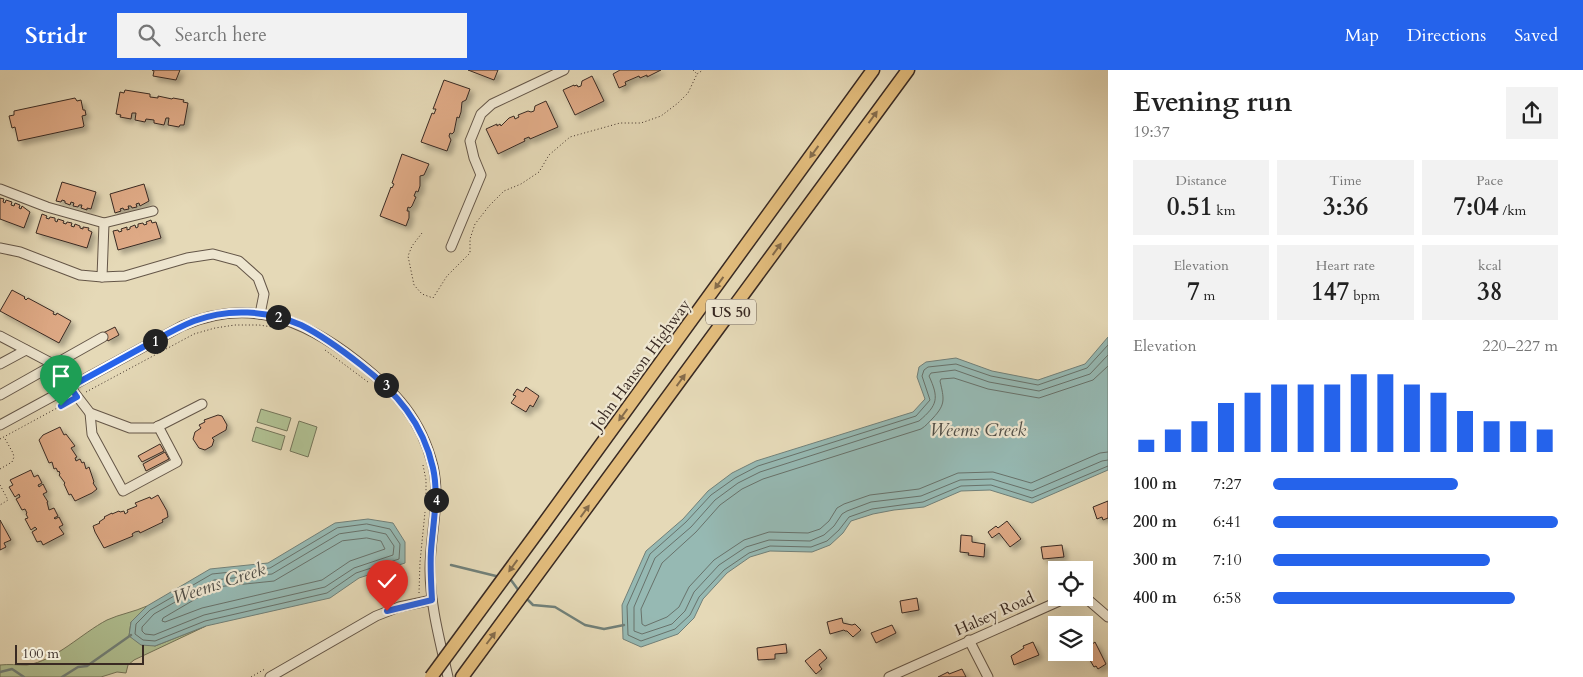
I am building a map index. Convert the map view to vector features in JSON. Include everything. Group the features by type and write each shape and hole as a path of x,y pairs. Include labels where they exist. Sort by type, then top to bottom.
{"highway":[{"name":"John Hanson Highway","path":"431,677 874,70"},
{"name":"US 50","path":"462,677 907,71"}],"street":[{"path":"451,246 481,175 470,141 481,114 492,104 564,70"},
{"path":"0,190 47,207 104,223 153,211"},
{"path":"102,276 104,223"},
{"path":"0,248 20,252 80,275 102,276 125,276 187,258 213,254 240,261 258,278 264,294 260,314"},
{"path":"0,425 193,321 218,314 231,313 260,314 299,324 336,345 387,386 404,404 418,424 429,450 435,481 436,504 430,567 432,600 448,677"},
{"path":"0,336 55,365 90,412 130,428 155,428 202,404"},
{"path":"0,395 103,337"},
{"path":"0,364 26,350"},
{"path":"90,412 92,434 122,491 177,462 158,426"},
{"name":"Halsey Road","path":"888,677 1064,599 1086,598 1108,617"},
{"path":"270,677 376,616 399,607 432,600"},
{"path":"969,640 988,677"}],"path":[{"path":"693,70 697,74"},
{"path":"422,233 412,246 408,256 414,285 422,294 433,298 447,276 470,253 470,239 475,224 504,191 521,184 539,172 549,155 570,137 620,123 641,123 661,116 688,93 697,74 703,70"},
{"path":"0,439 194,334 215,328 234,326 259,325 283,329"},
{"path":"321,347 373,386"},
{"path":"0,469 12,462 14,457 4,437"},
{"path":"419,594 420,562 426,508 426,480 422,460"},
{"path":"0,485 8,500 0,505"}],"green space":[{"path":"261,409 291,418 287,431 257,422"},
{"path":"299,421 317,427 308,457 290,451"},
{"path":"256,427 285,436 281,450 252,441"},
{"path":"147,606 131,622 129,636 155,646 206,626 134,660 128,665 126,673 117,672 101,677 0,677 0,665 27,665 48,658 107,620"}],"water":[{"name":"Weems Creek","path":"1108,337 1108,470 1032,503 990,490 961,491 924,507 873,514 851,521 843,533 830,545 812,552 770,551 750,557 727,573 703,599 694,618 678,634 641,647 623,639 622,605 646,551 683,519 708,491 732,473 756,461 913,412 925,399 917,377 919,367 926,362 956,358 992,371 1038,380 1085,364"},
{"path":"368,519 393,523 405,542 405,563 359,578 330,598 206,626 155,646 141,645 129,636 131,622 147,606 210,569 268,563 335,523"}],"building":[{"path":"152,70 180,70 176,80 153,76 154,71"},
{"path":"468,70 498,70 494,80"},
{"path":"620,70 661,70 647,77 647,75 640,78 639,76 625,82 626,85 619,88 613,74"},
{"path":"592,76 604,101 575,115 563,90 574,85 581,86 582,81"},
{"path":"444,80 470,89 466,100 462,102 461,112 459,118 457,117 454,132 450,133 451,140 447,151 421,142 432,113 434,114 436,109 433,109"},
{"path":"125,90 150,94 150,97 158,98 158,96 184,100 183,102 188,103 184,125 179,127 168,125 169,118 166,118 164,125 154,123 154,120 146,119 145,122 135,120 136,113 132,113 131,119 120,117 121,115 116,114 120,92 124,93"},
{"path":"75,98 77,101 81,100 83,110 85,110 86,115 82,116 83,127 18,141 15,127 12,128 9,116 14,115 14,111"},
{"path":"546,101 558,127 530,139 529,137 524,139 525,141 498,154 486,129 497,124 497,126 500,124 501,126 509,118 514,116 515,119 519,117 518,115 534,111 535,106"},
{"path":"402,154 429,164 424,175 420,176 420,186 414,196 416,197 412,206 408,207 409,218 406,226 380,216 391,187 394,184 392,183"},
{"path":"62,182 96,192 91,209 81,208 82,205 78,207 73,206 74,203 71,202 70,205 62,200 61,202 56,201"},
{"path":"144,184 149,201 140,206 139,203 136,204 137,207 132,208 128,206 129,209 124,210 123,208 115,213 110,194"},
{"path":"0,198 4,199 3,202 5,203 6,200 12,202 11,205 14,206 15,203 20,205 19,208 21,209 22,206 30,212 24,228 0,219"},
{"path":"42,214 49,219 50,217 55,218 57,222 58,219 66,224 67,222 72,223 71,226 74,227 75,224 83,229 83,227 89,228 88,230 92,232 87,248 36,233"},
{"path":"151,220 152,223 156,222 161,238 118,250 113,231 118,230 119,232 127,227 127,230 135,225 136,228 138,224 143,223 144,225"},
{"path":"12,290 25,297 26,300 28,298 54,312 53,314 56,315 57,313 71,321 59,343 0,311"},
{"path":"115,327 119,335 108,341 103,333"},
{"path":"526,387 539,396 533,407 530,405 526,412 511,403 516,396 513,395 517,389 523,392"},
{"path":"218,415 222,416 227,425 226,430 212,438 214,440 212,446 205,450 199,448 193,439 195,432 201,428 199,425 205,422 204,420"},
{"path":"60,427 64,435 66,434 75,446 71,448 77,457 75,458 76,461 80,459 82,463 84,462 86,469 89,467 93,483 97,489 75,501 71,494 69,495 65,483 59,475 59,471 56,468 54,469 52,462 49,463 39,440 43,435"},
{"path":"160,444 164,451 142,462 138,456"},
{"path":"165,452 169,459 146,471 143,464"},
{"path":"31,470 34,477 38,475 42,483 38,485 39,487 43,484 47,492 43,494 48,502 49,510 54,508 58,516 54,518 59,517 63,525 59,527 64,534 43,545 41,541 37,542 32,532 37,529 35,527 31,530 25,519 28,518 27,513 25,509 22,510 16,499 20,497 19,494 15,497 9,487 13,485 10,480"},
{"path":"158,495 167,511 168,517 162,520 163,522 140,533 139,531 135,532 132,534 133,536 104,548 93,526 112,513 124,511 125,514 128,512 127,510 137,506 135,503"},
{"path":"1108,501 1108,518 1103,520 1102,517 1097,519 1093,507"},
{"path":"0,520 11,540 4,543 6,547 0,550"},
{"path":"1007,521 1021,539 1010,547 999,533 992,538 988,532 996,526 998,528"},
{"path":"961,535 972,536 972,542 985,544 984,557 960,552"},
{"path":"1062,545 1064,557 1043,559 1041,547"},
{"path":"917,598 919,610 902,613 900,601"},
{"path":"842,618 843,623 855,624 861,630 853,637 844,630 830,634 827,622"},
{"path":"892,625 896,633 876,643 871,633"},
{"path":"1033,642 1039,655 1014,665 1011,656 1024,648 1023,646"},
{"path":"1095,642 1106,664 1098,669 1096,666 1094,667 1090,661 1093,661 1093,643"},
{"path":"786,644 787,653 775,654 775,659 758,660 757,648"},
{"path":"820,649 827,658 819,665 822,669 816,674 805,661"},
{"path":"962,669 966,677 938,677 948,672 949,674"}],"waterway":[{"name":"Weems Creek","path":"451,565 500,577"},
{"name":"Weems Creek","path":"508,579 511,580 519,591"},
{"name":"Weems Creek","path":"525,597 533,605 555,607 585,625 604,629 624,625"},
{"name":"Weems Creek","path":"62,677 78,667 87,666 131,635"},
{"name":"Weems Creek","path":"0,672 12,669 24,677"}],"route":[{"path":"61,406 77,397 70,387 182,326 218,314 246,312 275,316 299,324 336,345 375,376 404,404 418,424 429,450 434,470 436,504 431,550 430,582 432,600 387,611"}]}
